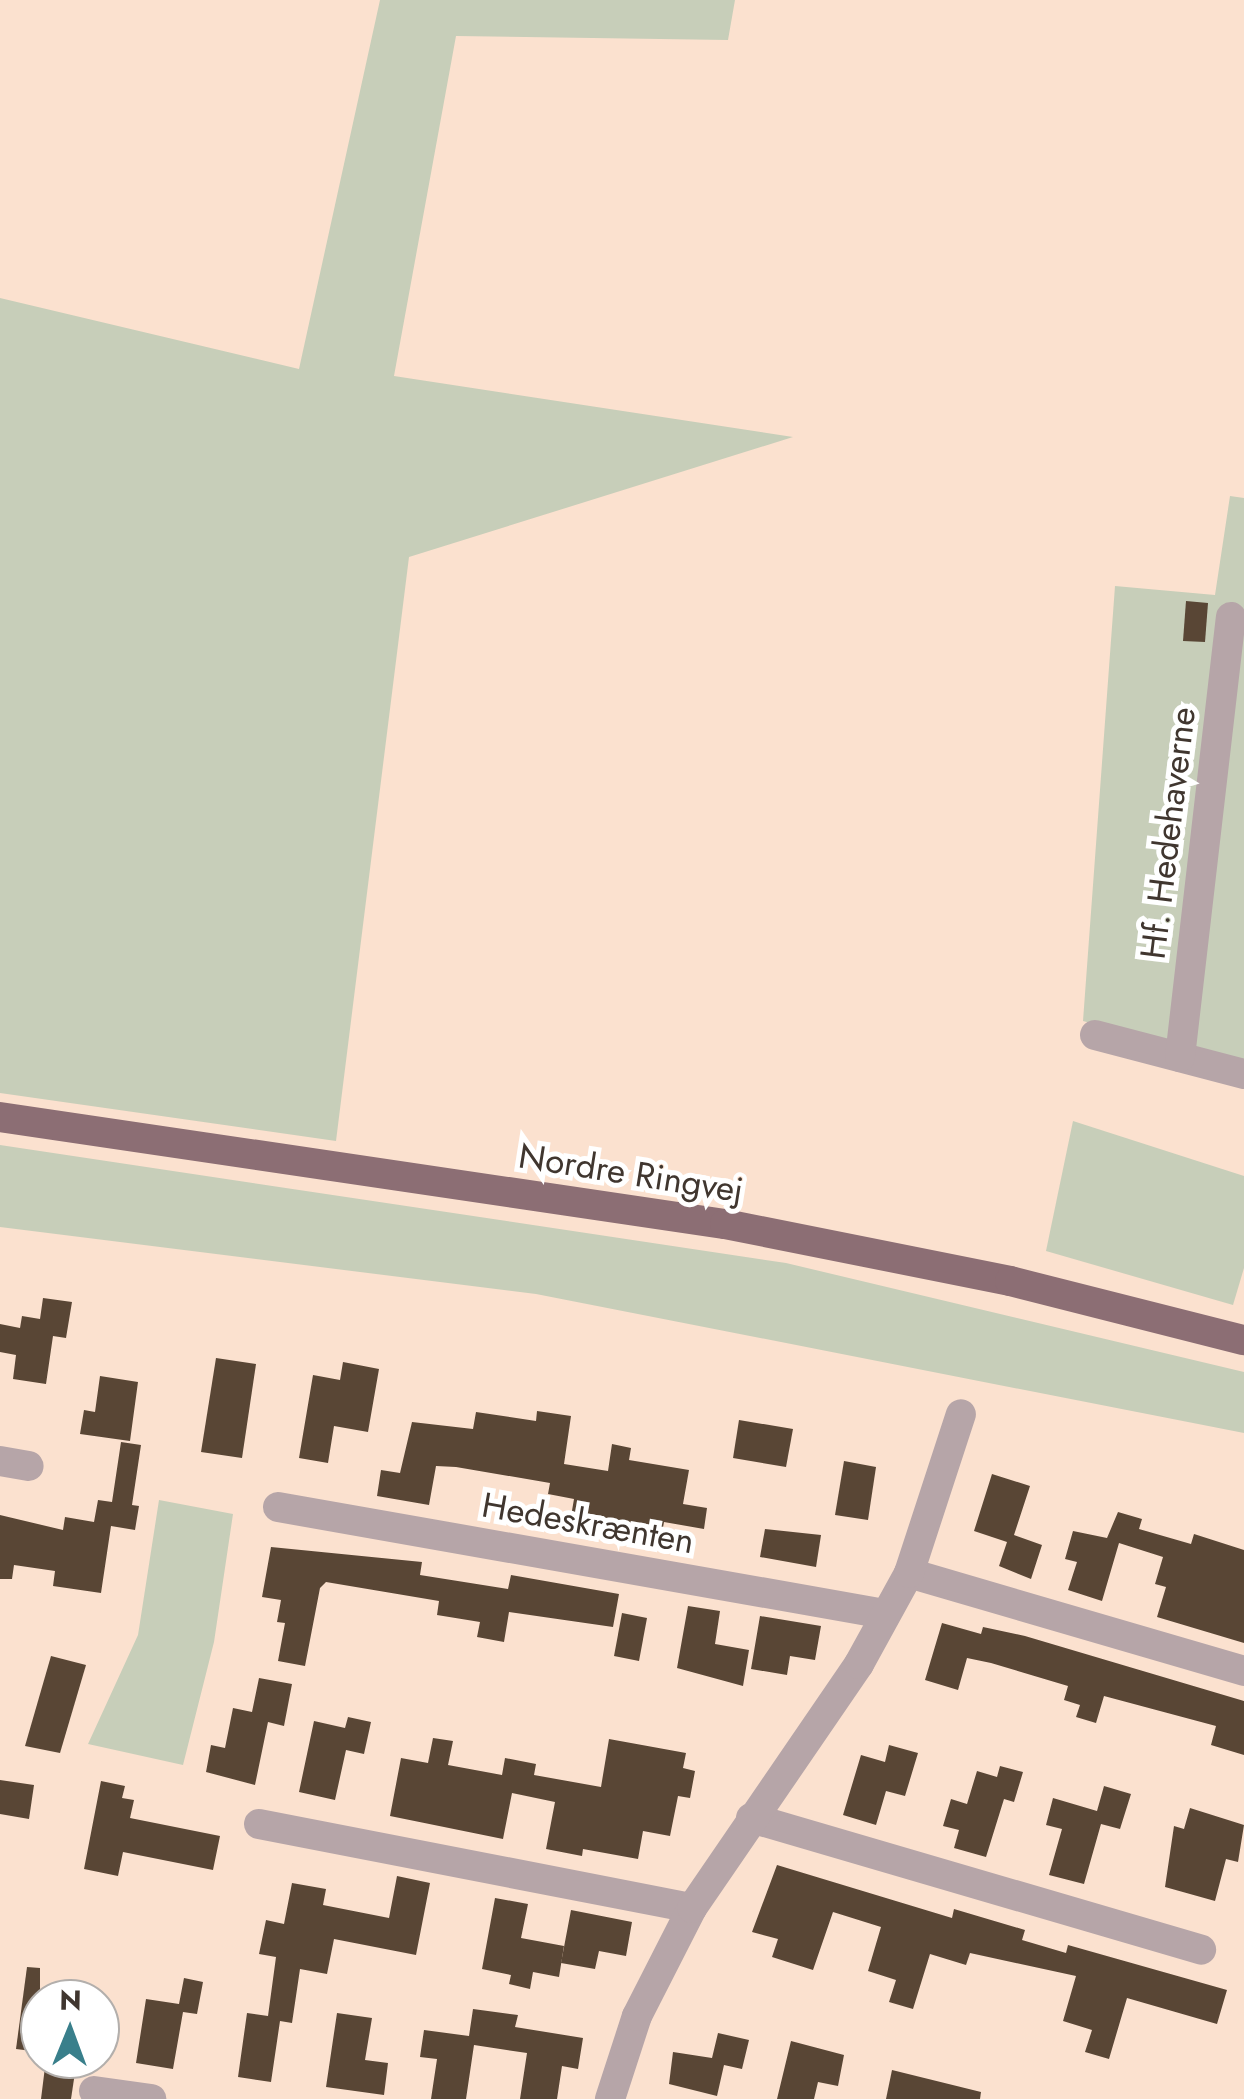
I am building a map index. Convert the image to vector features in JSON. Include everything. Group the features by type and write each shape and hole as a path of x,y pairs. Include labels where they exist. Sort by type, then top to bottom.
{"main road":[{"name":"Nordre Ringvej","path":"0,1117 726,1224 1010,1281 1244,1340"}],"street":[{"name":"Hf. Hedehaverne","path":"1180,1057 1231,617"},
{"path":"1095,1034 1244,1074"},
{"path":"610,2099 637,2016 692,1908 859,1664 909,1574 961,1414"},
{"name":"Hedeskrænten","path":"278,1507 885,1614"},
{"path":"909,1574 1244,1672"},
{"path":"752,1818 1201,1950"},
{"path":"258,1824 692,1908"},
{"path":"94,2091 151,2099"}],"green space":[{"path":"380,0 735,0 728,40 456,36 394,376 793,437 409,557 336,1141 0,1093 0,298 299,369"},
{"path":"1230,496 1244,498 1244,1064 1083,1021 1115,586 1215,595"},
{"path":"1073,1121 1244,1176 1244,1268 1233,1305 1046,1251"},
{"path":"0,1145 786,1263 1244,1372 1244,1433 536,1294 0,1227"},
{"path":"159,1500 233,1514 214,1642 183,1765 88,1744 138,1635"}],"building":[{"path":"1186,601 1208,603 1205,642 1183,641"},
{"path":"43,1298 72,1302 66,1338 53,1336 46,1384 13,1379 16,1355 0,1352 0,1324 20,1328 22,1316 40,1319"},
{"path":"216,1358 256,1364 242,1458 201,1452"},
{"path":"343,1362 379,1369 368,1432 334,1426 328,1463 299,1458 313,1375 340,1380"},
{"path":"100,1376 138,1382 130,1441 80,1434 84,1410 95,1412"},
{"path":"537,1411 571,1416 564,1464 608,1471 612,1444 631,1448 629,1460 689,1470 683,1504 707,1508 704,1529 664,1522 662,1533 609,1523 607,1534 569,1528 574,1499 548,1494 550,1483 456,1467 436,1466 429,1505 377,1496 381,1470 400,1473 412,1422 473,1429 476,1412 536,1421"},
{"path":"739,1420 793,1429 786,1467 733,1458"},
{"path":"121,1442 141,1445 132,1505 139,1506 135,1530 111,1526 101,1593 53,1586 55,1571 14,1565 12,1579 0,1579 0,1515 63,1530 65,1517 94,1522 98,1500 112,1502"},
{"path":"844,1461 876,1467 868,1520 835,1515"},
{"path":"992,1474 1030,1486 1014,1535 1042,1545 1031,1579 999,1566 1007,1542 974,1531"},
{"path":"1118,1512 1142,1519 1139,1529 1191,1544 1194,1534 1244,1550 1244,1643 1157,1617 1166,1587 1155,1584 1163,1557 1119,1543 1102,1601 1068,1590 1077,1562 1065,1559 1073,1531 1107,1538"},
{"path":"765,1529 821,1535 816,1567 760,1557"},
{"path":"271,1547 422,1562 420,1575 508,1589 511,1575 619,1594 613,1627 509,1612 504,1642 477,1637 480,1622 437,1615 439,1601 326,1582 320,1588 305,1666 278,1661 285,1623 277,1622 281,1600 262,1597"},
{"path":"688,1606 720,1611 715,1644 749,1650 743,1686 677,1668"},
{"path":"622,1613 647,1618 639,1661 614,1656"},
{"path":"760,1616 821,1626 815,1660 790,1656 787,1675 751,1669"},
{"path":"942,1623 981,1634 983,1627 1025,1636 1244,1701 1244,1755 1211,1745 1216,1726 1104,1696 1096,1723 1076,1717 1080,1705 1064,1700 1068,1686 991,1663 967,1658 958,1690 925,1680"},
{"path":"51,1656 86,1665 60,1753 25,1746"},
{"path":"259,1678 292,1684 284,1726 268,1722 255,1785 206,1772 211,1745 225,1748 233,1708 252,1712"},
{"path":"348,1717 371,1722 364,1754 346,1750 335,1800 299,1792 314,1721 345,1728"},
{"path":"433,1738 453,1741 448,1765 502,1775 505,1758 536,1764 534,1775 601,1787 609,1739 686,1753 683,1768 695,1771 690,1798 678,1796 670,1836 643,1831 638,1859 583,1849 582,1856 546,1849 555,1802 512,1793 503,1839 390,1816 401,1758 428,1763"},
{"path":"889,1745 918,1753 905,1796 886,1791 876,1825 843,1815 861,1755 885,1762"},
{"path":"1000,1766 1023,1772 1014,1802 1004,1799 986,1857 954,1848 959,1830 943,1826 951,1799 967,1804 977,1771 997,1777"},
{"path":"0,1780 34,1785 29,1819 0,1814"},
{"path":"101,1781 125,1786 122,1798 134,1800 130,1818 220,1836 213,1870 123,1852 118,1876 84,1869"},
{"path":"1104,1786 1131,1794 1120,1829 1101,1824 1084,1884 1049,1875 1062,1829 1046,1825 1053,1798 1097,1811"},
{"path":"1190,1808 1244,1825 1238,1862 1226,1859 1215,1901 1165,1887 1174,1826 1184,1829"},
{"path":"777,1865 952,1918 954,1909 1025,1930 1022,1940 1066,1953 1068,1945 1227,1990 1217,2024 1127,1998 1109,2059 1085,2052 1092,2030 1063,2021 1076,1976 970,1953 966,1965 930,1954 913,2009 889,2002 896,1980 868,1971 881,1927 833,1912 813,1970 772,1957 778,1939 752,1932"},
{"path":"397,1876 430,1883 416,1955 334,1939 327,1974 300,1969 292,2023 280,2021 271,2082 238,2077 247,2013 268,2016 276,1957 259,1954 266,1920 284,1924 292,1883 326,1889 323,1905 389,1918"},
{"path":"495,1898 528,1904 521,1938 564,1946 559,1977 533,1972 530,1989 509,1984 511,1975 482,1969"},
{"path":"571,1910 632,1922 626,1956 599,1951 595,1969 561,1963"},
{"path":"27,1967 40,1968 40,1979 25,1979"},
{"path":"184,1978 203,1982 197,2014 183,2012 173,2069 136,2063 146,1999 179,2004"},
{"path":"473,2009 518,2015 515,2027 583,2038 578,2069 562,2066 557,2099 520,2099 527,2053 474,2045 466,2099 431,2099 437,2059 420,2057 424,2030 469,2036"},
{"path":"337,2013 372,2018 365,2060 388,2063 384,2095 326,2087"},
{"path":"718,2033 749,2040 742,2069 724,2065 717,2096 669,2084 673,2052 712,2058"},
{"path":"791,2041 844,2055 838,2086 818,2082 814,2099 777,2099"},
{"path":"892,2070 981,2092 980,2099 886,2099"},
{"path":"44,2079 74,2079 71,2099 41,2099"}]}
